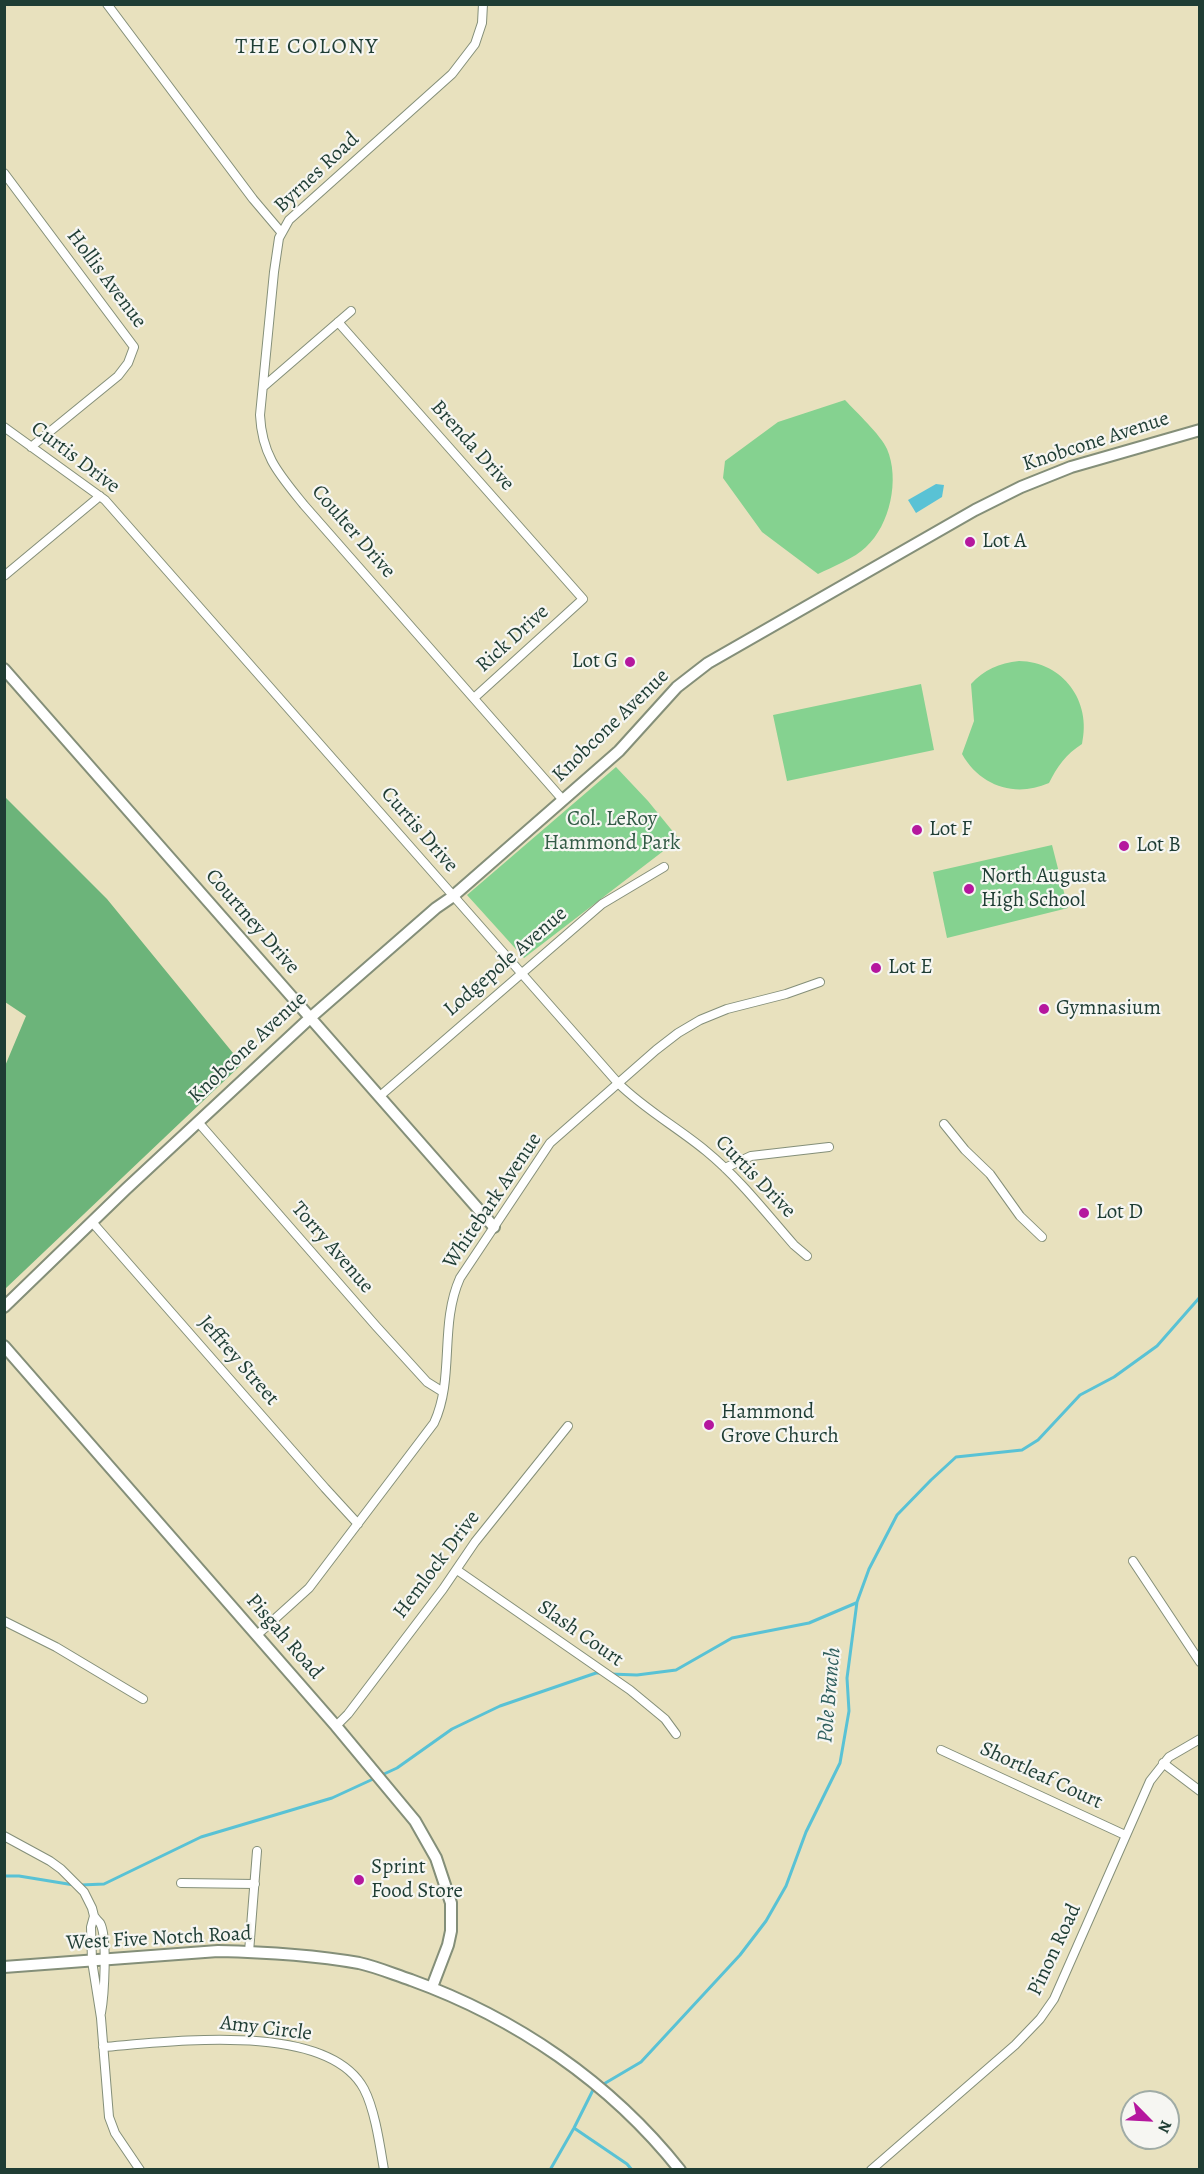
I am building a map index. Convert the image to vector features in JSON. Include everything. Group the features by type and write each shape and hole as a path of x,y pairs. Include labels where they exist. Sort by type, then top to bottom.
{"street":[{"name":"Byrnes Road","path":"107,4 252,199 281,232 290,220 452,74 475,44 482,22 483,4"},
{"name":"Hollis Avenue","path":"4,173 134,347 128,363 118,376 31,447"},
{"name":"Coulter Drive","path":"281,232 270,303 262,387 260,415 262,441 278,472 563,800"},
{"path":"262,387 351,311"},
{"name":"Brenda Drive","path":"338,321 583,599 575,606"},
{"name":"Curtis Drive","path":"4,427 100,496 184,588 452,897 618,1083 633,1098 703,1148 807,1256"},
{"name":"Knobcone Avenue","path":"4,1306 310,1018 619,751 677,687 708,663 975,510 1020,487 1071,467 1200,430"},
{"path":"4,576 100,496"},
{"name":"Rick Drive","path":"474,698 575,606"},
{"name":"Courtney Drive","path":"4,669 494,1227"},
{"name":"Lodgepole Avenue","path":"380,1096 602,904 664,867"},
{"name":"Whitebark Avenue","path":"257,1635 309,1588 434,1423 443,1392 447,1326 454,1293 460,1278 550,1143 678,1033 700,1020 727,1009 786,994 820,982"},
{"name":"Torry Avenue","path":"198,1122 376,1326 427,1382 443,1392"},
{"path":"944,1124 965,1150 990,1174 1020,1216 1042,1237"},
{"path":"724,1168 751,1156 830,1147"},
{"name":"Jeffrey Street","path":"92,1222 358,1524"},
{"name":"Pisgah Road","path":"4,1346 336,1726 415,1821 428,1841 442,1872 451,1904 451,1931 432,1987"},
{"name":"Hemlock Drive","path":"336,1726 348,1714 476,1542 568,1426"},
{"path":"1133,1561 1200,1662"},
{"name":"Slash Court","path":"457,1570 630,1690 665,1719 676,1734"},
{"path":"4,1621 56,1647 143,1699"},
{"name":"Pinon Road","path":"871,2169 1015,2045 1040,2019 1054,1999 1150,1781 1169,1757 1200,1739"},
{"name":"Shortleaf Court","path":"941,1750 1125,1835"},
{"path":"1163,1763 1200,1791"},
{"path":"4,1836 50,1861 84,1892 94,1916 101,1925 105,1996 100,2018"},
{"path":"249,1952 257,1851"},
{"path":"181,1882 255,1884"},
{"path":"94,1916 91,1928 92,1962 112,2125 140,2169"},
{"name":"West Five Notch Road","path":"4,1967 218,1951 293,1954 359,1964 432,1987 497,2017 577,2070 640,2124 680,2169"},
{"name":"Amy Circle","path":"103,2047 228,2039 284,2044 326,2055 351,2073 365,2091 384,2169"}],"green space":[{"path":"845,400 874,431 887,449 893,474 890,501 881,527 866,547 850,559 818,574 762,532 723,478 725,461 778,422"},
{"path":"1019,661 1049,668 1061,676 1078,699 1083,713 1084,728 1082,744 1062,761 1049,783 1024,789 1011,789 988,781 978,774 962,754 974,721 971,684 992,668"},
{"path":"921,684 934,750 787,781 773,715"},
{"name":"Col. LeRoy Hammond Park","path":"616,767 679,839 524,958 467,895"},
{"path":"5,797 107,899 242,1064 5,1289 5,1066 26,1016 5,1002"},
{"path":"1052,845 1068,908 947,938 933,872"}],"water":[{"path":"936,484 944,485 942,497 916,513 908,500"}],"waterway":[{"name":"Pole Branch","path":"602,2085 641,2062 740,1955 766,1921 786,1886 806,1832 840,1763 849,1711 847,1678 857,1602 869,1569 897,1515 956,1457 1022,1450 1038,1440 1080,1395 1114,1377 1157,1346 1200,1297"},
{"path":"610,1674 637,1675 676,1670 732,1638 809,1623 856,1603"},
{"path":"81,1885 104,1884 201,1837 332,1798 397,1768 452,1729 500,1706 601,1673"},
{"path":"4,1876 19,1876 74,1885"},
{"name":"Pole Branch","path":"550,2170 596,2088"},
{"path":"574,2128 627,2164 632,2170"}],"place":[{"name":"Lot A","path":"970,542"},
{"name":"Lot G","path":"630,662"},
{"name":"Lot F","path":"917,830"},
{"name":"Lot B","path":"1124,846"},
{"name":"North Augusta High School","path":"969,889"},
{"name":"Lot E","path":"876,968"},
{"name":"Gymnasium","path":"1044,1009"},
{"name":"Lot D","path":"1084,1213"},
{"name":"Hammond Grove Church","path":"709,1425"},
{"name":"Sprint Food Store","path":"359,1880"}],"district":[{"name":"THE COLONY","path":"307,48"}]}
